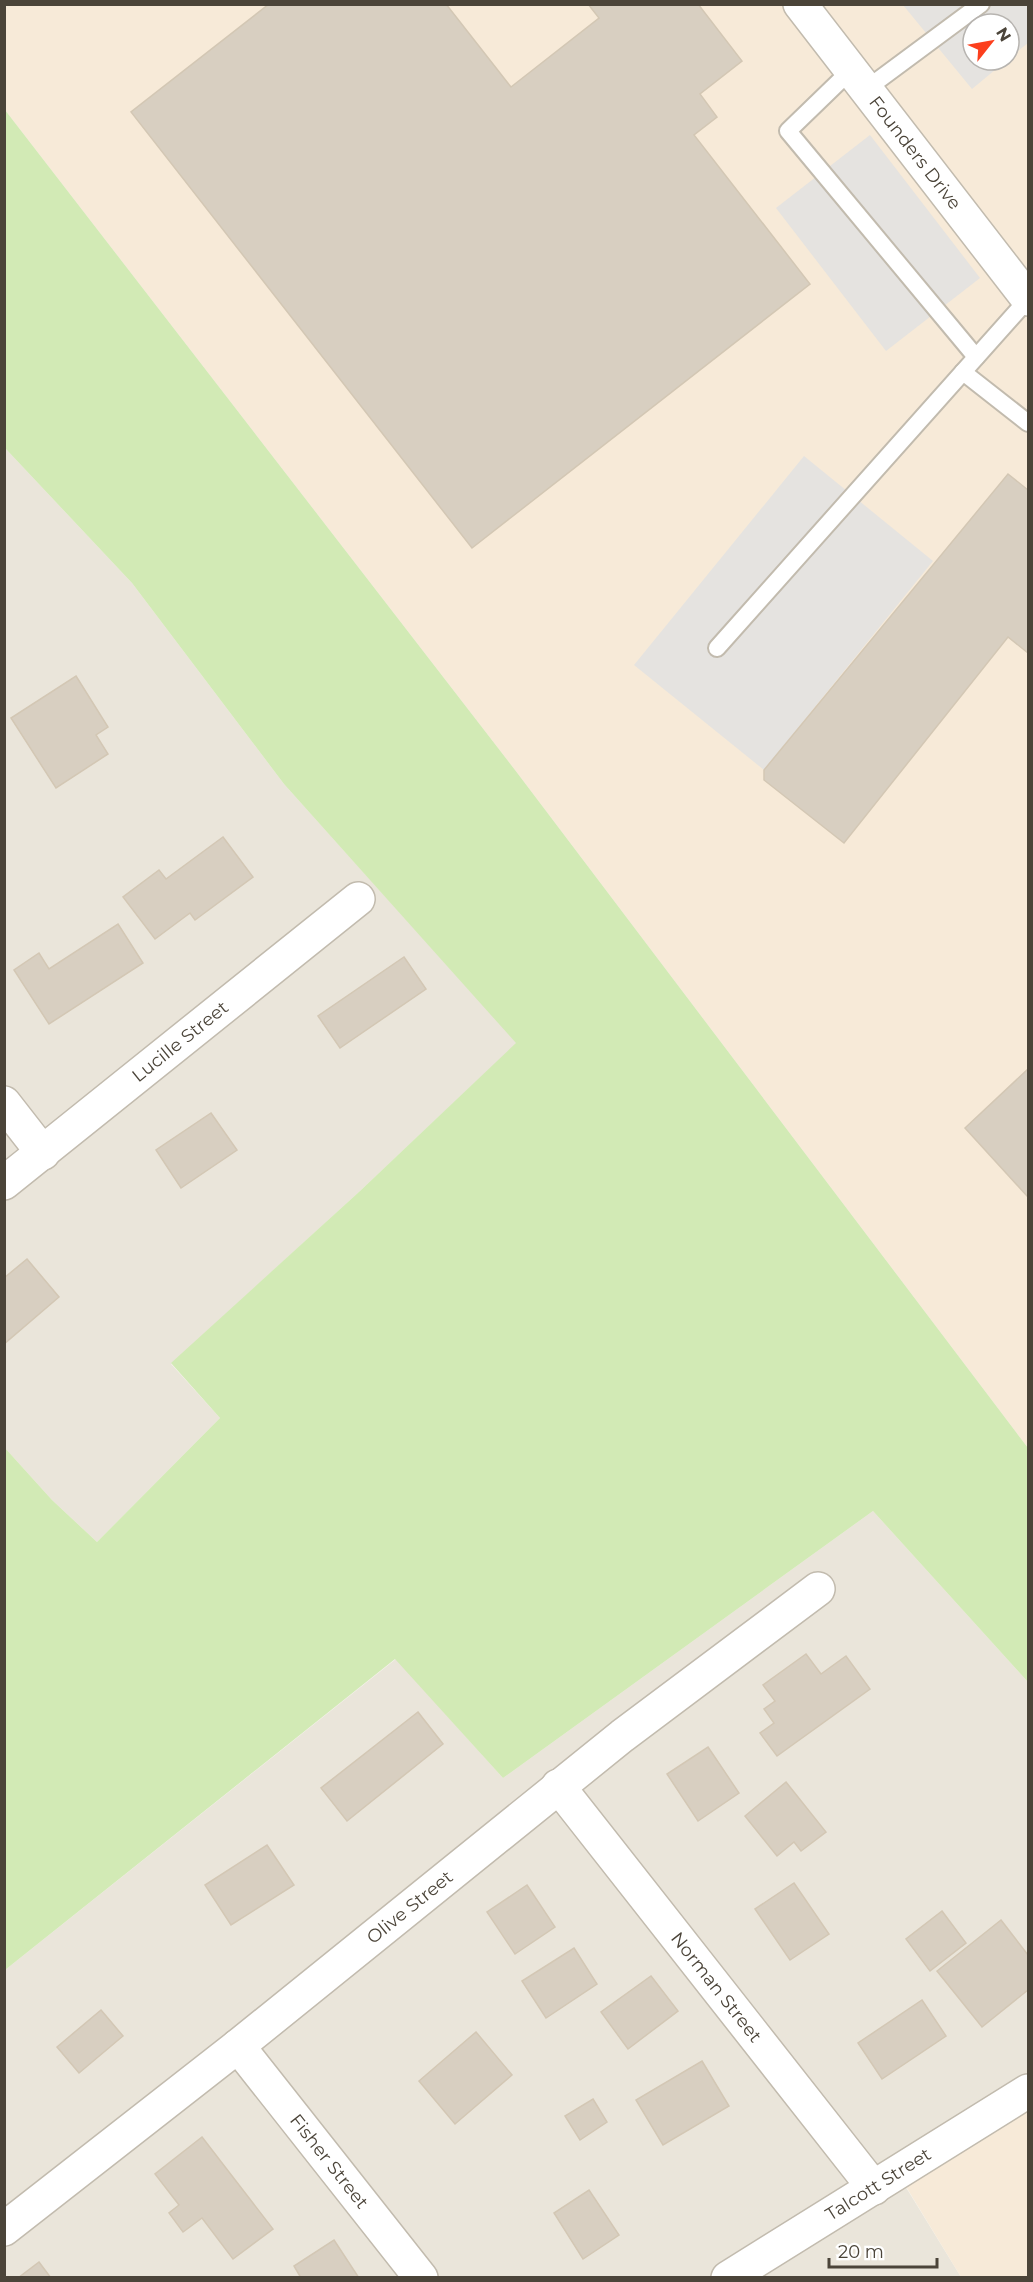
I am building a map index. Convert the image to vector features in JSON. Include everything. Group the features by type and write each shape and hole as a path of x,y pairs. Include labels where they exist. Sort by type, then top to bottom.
{"street":[{"name":"Founders Drive","path":"800,4 1028,299"},
{"name":"Lucille Street","path":"4,1183 358,899"},
{"path":"4,1103 43,1153"},
{"name":"Olive Street","path":"4,2229 238,2046 558,1786 818,1589"},
{"name":"Norman Street","path":"558,1786 874,2188"},
{"name":"Fisher Street","path":"238,2046 421,2277"},
{"name":"Talcott Street","path":"728,2277 1029,2091"}],"lane":[{"path":"976,357 788,131 858,80 981,4"},
{"path":"717,648 1028,299"},
{"path":"963,372 1029,423"}],"shaded area":[{"path":"5,5 1028,5 1028,1448 515,770 5,110"},
{"path":"903,5 1028,5 1028,43 1021,49 1021,12 961,12 961,72 993,72 972,89"},
{"path":"870,135 980,278 886,351 776,208"},
{"path":"5,448 132,583 284,784 517,1043 171,1364 220,1418 97,1542 52,1500 5,1448"},
{"path":"804,456 933,561 764,770 634,665"},
{"path":"873,1511 1028,1682 1028,2095 902,2181 961,2277 5,2278 5,1970 396,1659 503,1778"},
{"path":"1028,2095 1028,2277 961,2277 902,2180"}],"green space":[{"path":"5,110 515,770 1028,1448 1028,1682 873,1511 503,1778 395,1659 5,1970 5,1448 52,1500 97,1542 220,1418 171,1363 360,1191 516,1043 284,784 132,583 5,448"}],"building":[{"path":"269,4 446,4 511,87 599,18 588,4 698,4 742,61 700,94 717,117 694,135 810,284 472,548 131,112"},
{"path":"1008,474 1028,490 1028,653 1008,637 844,843 764,780 764,770"},
{"path":"76,676 108,727 96,735 108,754 56,788 11,718"},
{"path":"223,837 253,877 195,920 190,913 155,939 123,897 159,870 166,879"},
{"path":"118,924 143,963 49,1024 14,970 39,953 49,969"},
{"path":"404,957 426,989 340,1048 318,1016"},
{"path":"1028,1069 1028,1197 965,1128"},
{"path":"211,1113 237,1150 181,1188 156,1150"},
{"path":"27,1259 59,1297 4,1344 4,1278"},
{"path":"806,1654 821,1674 846,1656 870,1689 777,1756 760,1733 774,1723 764,1709 775,1701 763,1685"},
{"path":"418,1712 443,1744 347,1821 321,1788"},
{"path":"708,1747 739,1793 698,1821 667,1774"},
{"path":"786,1782 826,1832 801,1851 794,1842 777,1856 745,1816"},
{"path":"267,1845 294,1885 231,1925 205,1885"},
{"path":"794,1883 829,1934 790,1960 755,1909"},
{"path":"527,1885 555,1927 515,1954 487,1912"},
{"path":"942,1911 966,1943 930,1971 906,1939"},
{"path":"1001,1920 1028,1955 1028,1990 982,2027 937,1971"},
{"path":"574,1948 597,1984 546,2018 522,1981"},
{"path":"651,1976 678,2011 628,2049 601,2012"},
{"path":"922,2000 946,2036 882,2079 858,2043"},
{"path":"101,2010 123,2036 79,2073 57,2047"},
{"path":"476,2032 512,2075 455,2124 419,2081"},
{"path":"702,2061 729,2106 663,2145 636,2100"},
{"path":"593,2099 607,2122 580,2140 565,2116"},
{"path":"202,2137 273,2229 233,2259 202,2218 183,2232 169,2213 179,2205 155,2174"},
{"path":"589,2190 619,2235 583,2259 554,2213"},
{"path":"334,2240 359,2278 301,2278 294,2266"},
{"path":"39,2262 51,2278 18,2278"}]}
